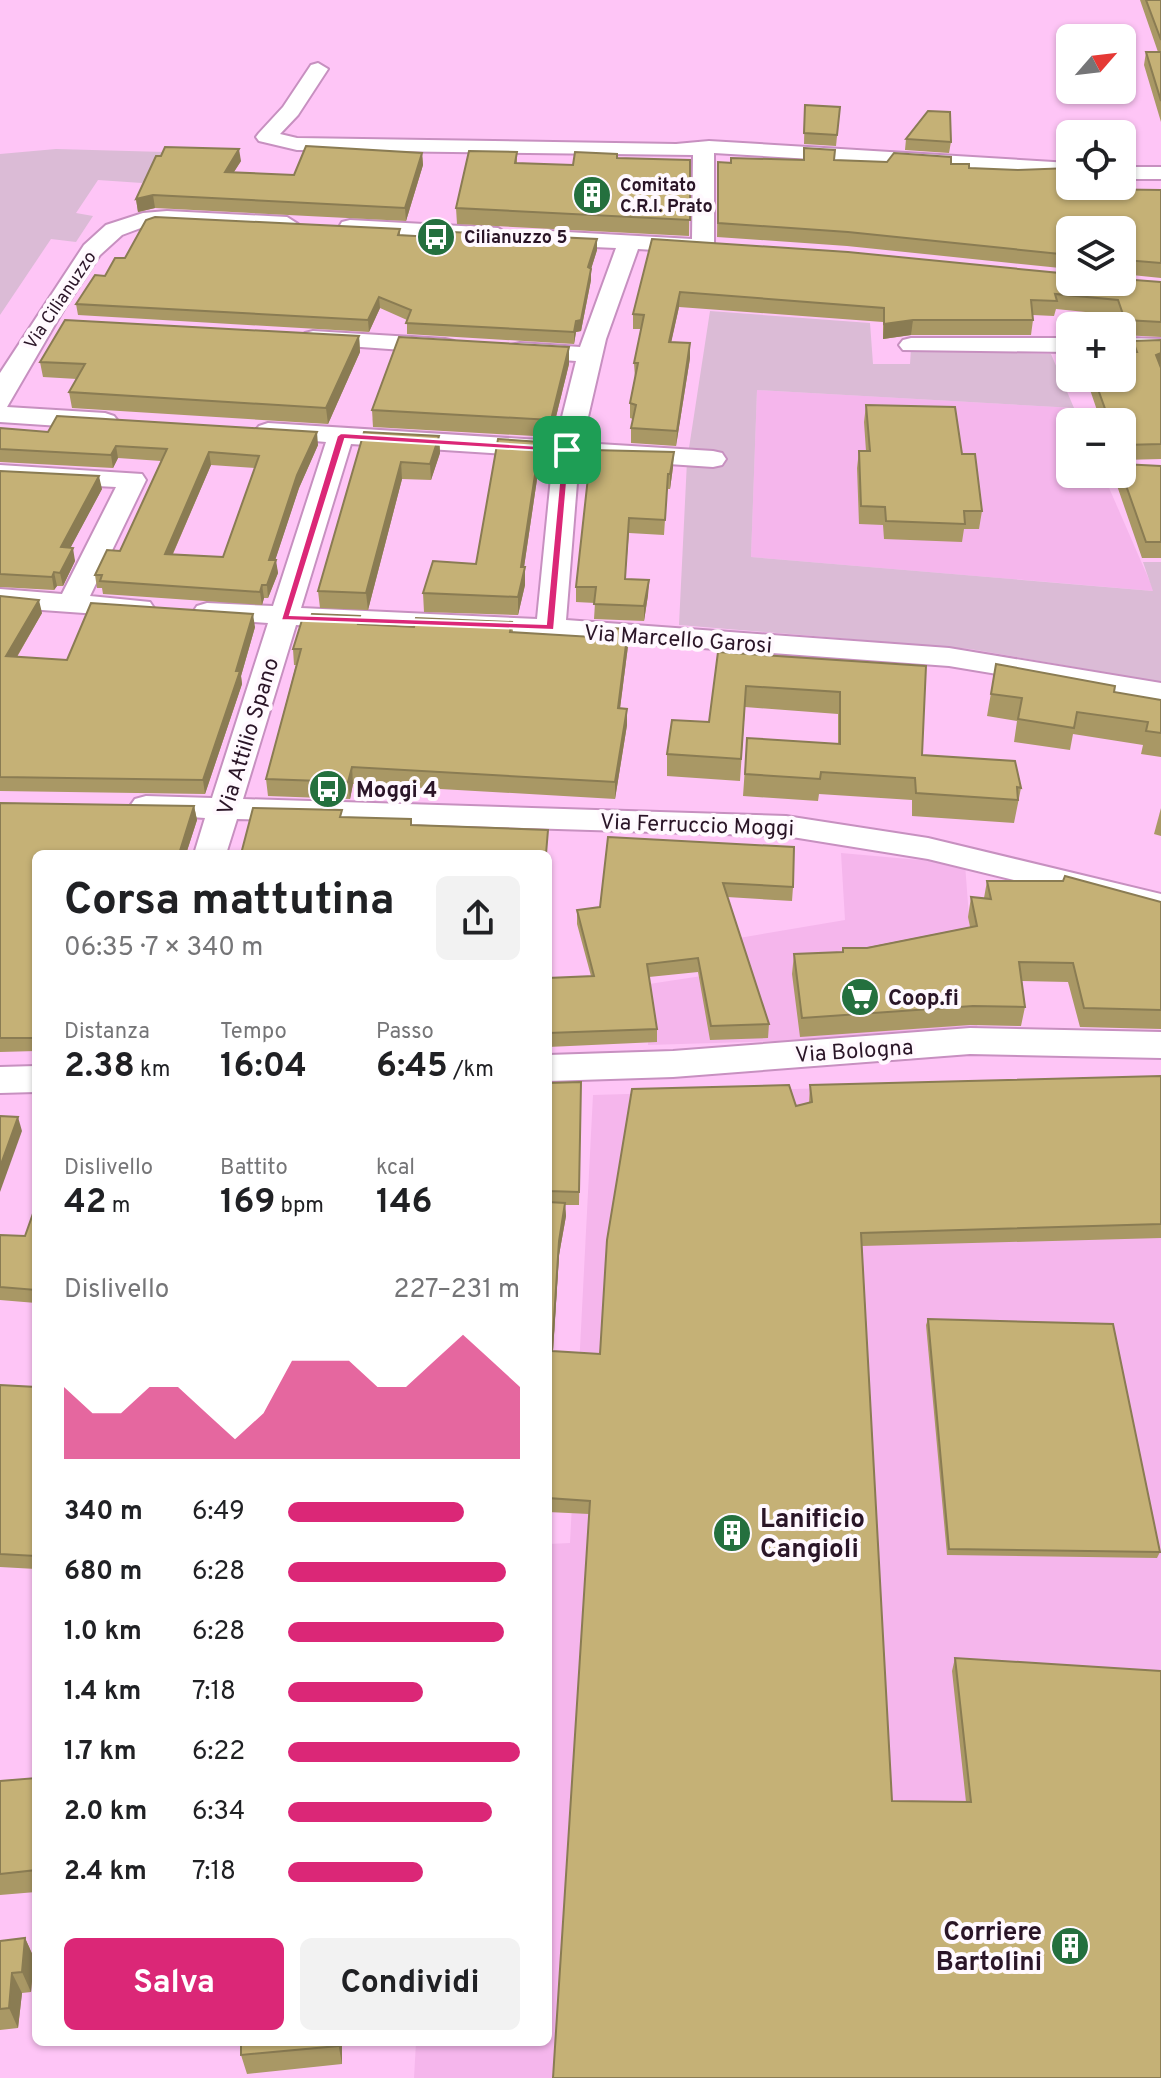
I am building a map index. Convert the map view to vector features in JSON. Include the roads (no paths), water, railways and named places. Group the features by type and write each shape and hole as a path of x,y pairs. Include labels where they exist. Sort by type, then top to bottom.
{"street":[{"path":"318,69 291,111 266,137 297,144 676,150 703,147 1056,168"},
{"name":"Via Cilianuzzo","path":"0,401 5,380 92,250 107,234 122,226 167,218 711,246 703,147"},
{"path":"1136,173 1161,173"},
{"path":"551,628 567,450 591,355 630,242"},
{"path":"43,323 74,325"},
{"path":"282,337 471,347"},
{"path":"911,345 1056,345"},
{"path":"1136,345 1161,346"},
{"path":"501,349 591,355"},
{"path":"0,414 136,423"},
{"path":"246,430 713,459"},
{"name":"Via Attilio Spano","path":"211,850 341,436"},
{"path":"0,473 133,480 72,603"},
{"name":"Via Marcello Garosi","path":"0,598 284,618 551,628 949,657 1161,692"},
{"name":"Via Ferruccio Moggi","path":"120,806 786,826 842,832 987,861 1161,905"},
{"name":"Via Bologna","path":"552,1068 673,1064 970,1041 1161,1045"},
{"path":"0,1080 32,1079"}],"place":[{"name":"Comitato C.R.I. Prato","path":"592,195"},
{"name":"Cilianuzzo 5","path":"436,237"},
{"name":"Moggi 4","path":"328,789"},
{"name":"Coop.fi","path":"860,997"},
{"name":"Lanificio Cangioli","path":"732,1533"},
{"name":"Corriere Bartolini","path":"1070,1946"}]}
